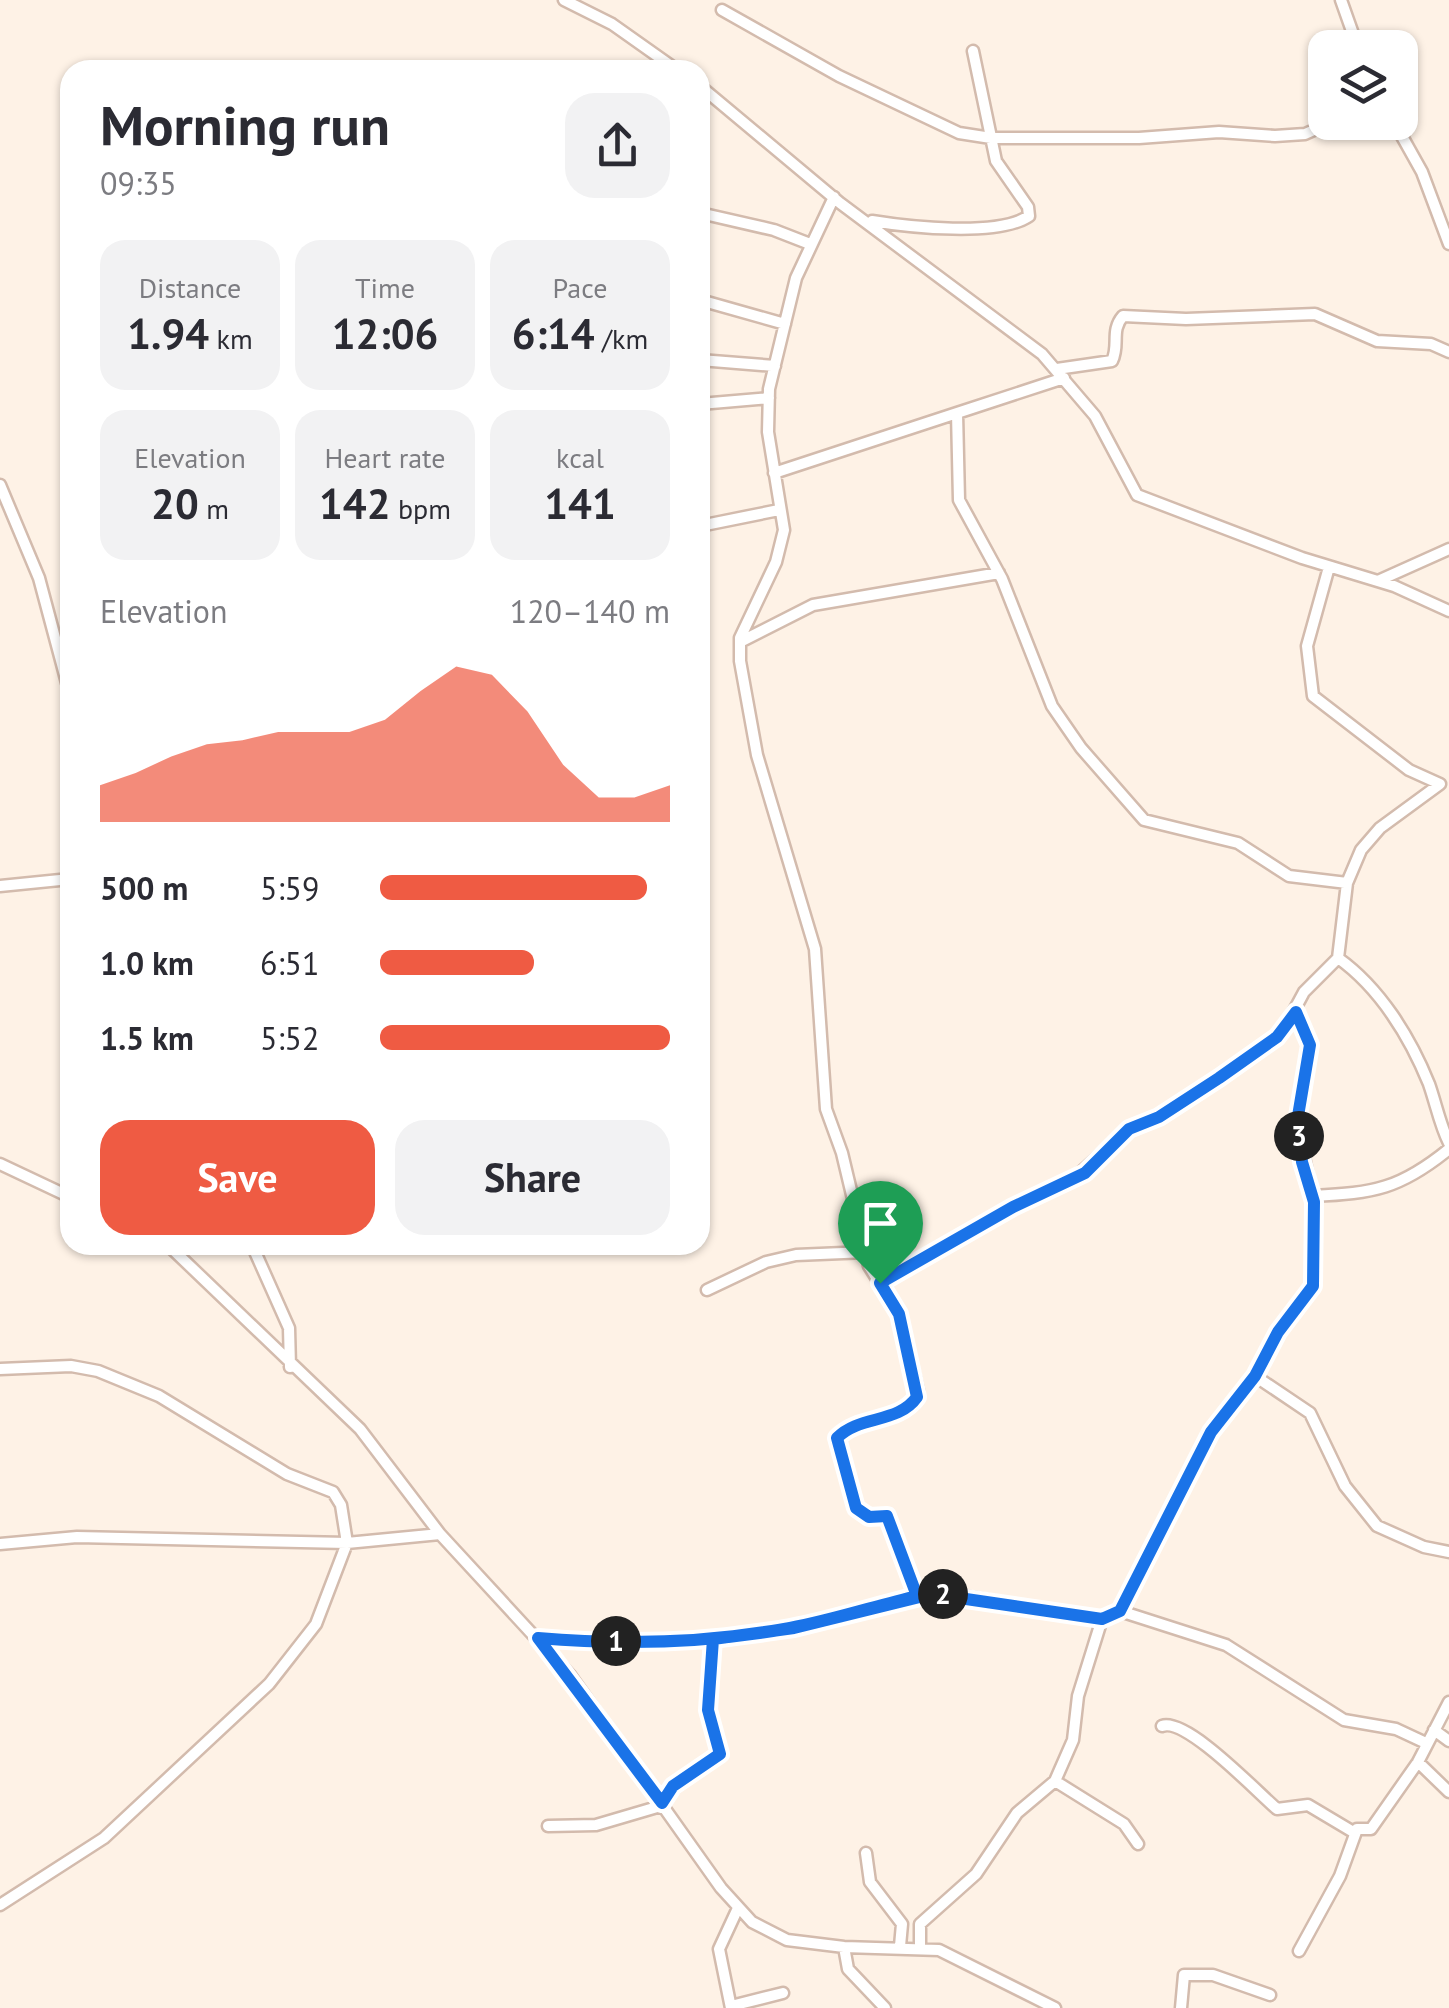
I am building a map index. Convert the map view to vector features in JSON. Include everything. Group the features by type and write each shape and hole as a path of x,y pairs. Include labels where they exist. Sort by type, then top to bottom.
{"street":[{"path":"564,0 612,24 663,60"},
{"path":"1341,0 1352,30"},
{"path":"722,10 928,122 991,138 1308,133"},
{"path":"866,220 918,228 1013,222 1019,217 1022,198 996,161 973,51"},
{"path":"710,94 834,198 1061,374 1095,416 1136,496 1330,567 1379,580 1449,611"},
{"path":"1404,140 1422,172 1449,244"},
{"path":"834,198 810,244 784,324 768,398 774,473 784,525 782,545 740,642 754,743 818,964 826,1109 842,1152 867,1252 899,1314 917,1397 902,1412 854,1426 837,1438 856,1508 869,1517 887,1516 917,1596"},
{"path":"710,216 774,230 810,244"},
{"path":"710,303 784,324"},
{"path":"774,473 1061,374 1112,361 1114,332 1123,316 1186,319 1315,314 1378,341 1431,344 1449,352"},
{"path":"710,361 775,366"},
{"path":"710,403 768,398"},
{"path":"957,413 957,495 999,573 1058,716 1139,816 1156,824 1238,842 1290,876 1347,883"},
{"path":"0,484 39,578 60,657"},
{"path":"710,524 779,510"},
{"path":"1379,580 1449,549"},
{"path":"1330,567 1307,646 1313,696 1409,770 1444,785"},
{"path":"740,642 814,605 999,573"},
{"path":"880,1283 1013,1207 1085,1173 1129,1129 1159,1117 1277,1037 1296,1012 1304,992 1338,958 1347,883 1373,834 1444,785"},
{"path":"0,886 60,880"},
{"path":"1313,1196 1357,1196 1386,1189 1418,1173 1449,1146 1423,1071 1394,1018 1366,982 1338,958"},
{"path":"538,1638 579,1642 713,1639 794,1628 917,1596 950,1594 1102,1619 1120,1611 1211,1432 1255,1376 1278,1332 1313,1286 1313,1196 1298,1131 1310,1045 1296,1012"},
{"path":"0,1164 60,1192"},
{"path":"707,1290 766,1262 796,1255 867,1252"},
{"path":"178,1255 290,1367 360,1429 440,1534 538,1638 738,1908 766,1932 787,1940 844,1947 920,1947 953,1955 1056,2008"},
{"path":"256,1255 289,1328 290,1367"},
{"path":"0,1369 71,1366 98,1371 159,1396 287,1474 333,1492 341,1505 347,1543 316,1624 268,1684 104,1838 0,1905"},
{"path":"1255,1376 1310,1412 1346,1486 1377,1526 1424,1547 1449,1552"},
{"path":"0,1544 65,1537 347,1543 440,1534"},
{"path":"1120,1611 1226,1645 1344,1720 1396,1729 1426,1743"},
{"path":"920,1947 920,1924 976,1874 1017,1813 1056,1781 1073,1740 1078,1696 1102,1619"},
{"path":"548,1826 596,1824 663,1804 673,1786 720,1754 708,1710 713,1639"},
{"path":"1162,1726 1174,1725 1212,1751 1278,1808 1308,1805 1355,1833 1371,1829 1418,1762 1449,1702"},
{"path":"1434,1730 1449,1742"},
{"path":"1418,1762 1449,1792"},
{"path":"1056,1781 1124,1824 1138,1844"},
{"path":"1300,1951 1340,1876 1355,1833"},
{"path":"866,1853 870,1882 902,1924 900,1946"},
{"path":"738,1908 720,1949 731,2007 783,1993"},
{"path":"844,1947 848,1969 885,2008"},
{"path":"1181,2008 1184,1975 1212,1975 1270,1995"}],"route":[{"path":"880,1283 899,1314 917,1397 902,1412 854,1426 837,1438 856,1508 869,1517 887,1516 917,1596 880,1604 846,1612 794,1628 713,1639 579,1642 538,1638 570,1675 662,1803 673,1786 720,1754 708,1710 713,1639 746,1634 794,1628 846,1612 932,1594 1102,1619 1120,1611 1211,1432 1255,1376 1278,1332 1313,1286 1314,1202 1302,1162 1298,1116 1310,1045 1296,1012 1277,1037 1159,1117 1136,1124 1085,1173 1013,1207 958,1242 880,1283"}]}
